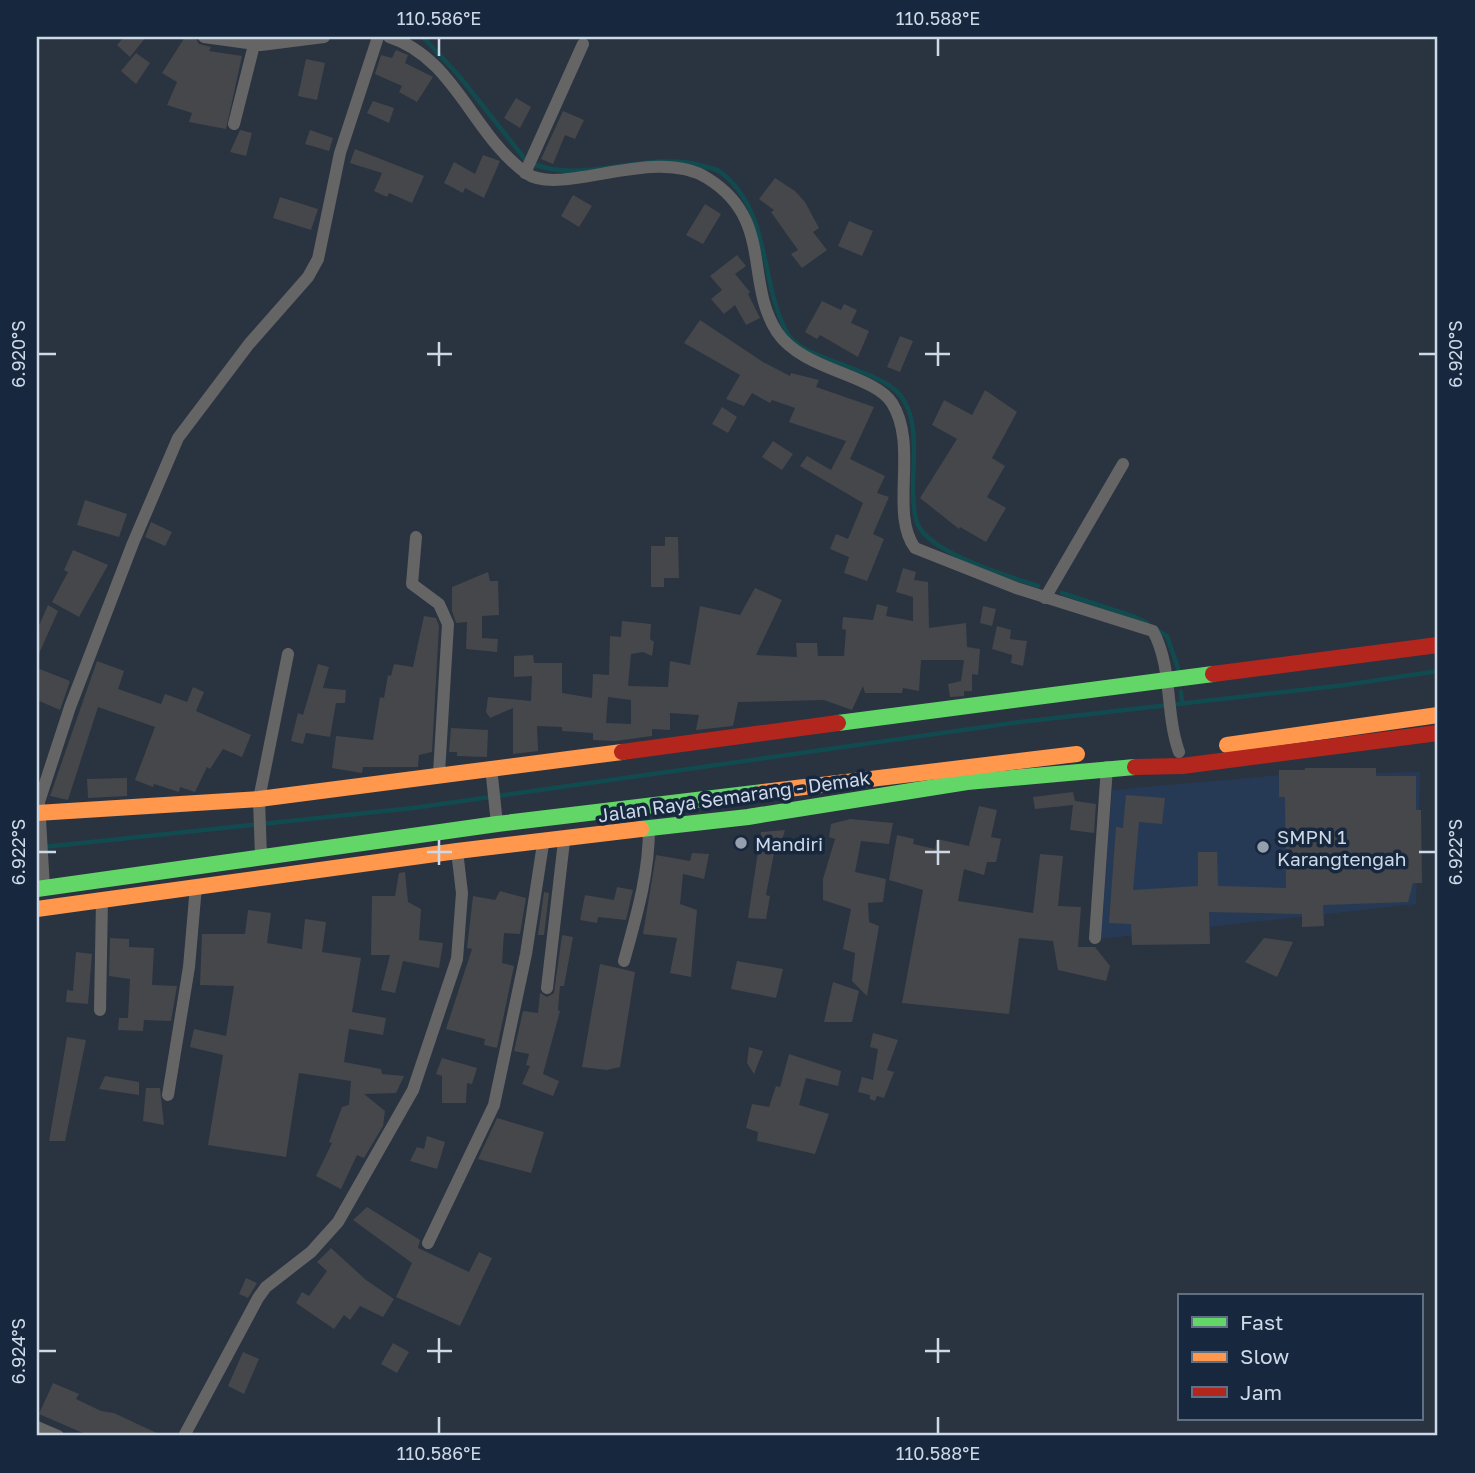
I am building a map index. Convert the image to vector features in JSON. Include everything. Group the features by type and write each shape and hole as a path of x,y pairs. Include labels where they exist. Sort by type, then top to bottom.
{"main road":[{"path":"39,813 259,802 439,773 492,771 1438,645"},
{"name":"Jalan Raya Semarang - Demak","path":"37,909 457,851 543,844 748,817 967,782 1176,744 1438,715"},
{"name":"Jalan Raya Semarang - Demak","path":"40,889 260,852 348,846 497,820 957,766 1100,757 1182,766 1438,733"},
{"path":"348,846 350,866"}],"street":[{"path":"204,37 254,45 324,37"},
{"path":"40,889 43,862 39,802 70,707 157,481 178,438 249,344 308,277 318,259 340,153 378,37"},
{"path":"389,37 419,51 438,67 480,126 525,173 552,180 662,165 696,172 716,184 740,211 752,232 767,309 784,341 792,349 844,376 882,390 893,404 901,424 905,450 904,521 915,548 1045,598 1153,631 1167,680 1176,744"},
{"path":"525,173 583,44"},
{"path":"234,124 254,45"},
{"path":"1045,598 1123,464"},
{"path":"416,537 412,584 439,604 448,624 439,773"},
{"path":"260,852 259,802 288,654"},
{"path":"1095,938 1100,757"},
{"path":"492,771 497,820"},
{"path":"624,961 643,892 649,828"},
{"path":"547,988 564,841"},
{"path":"428,1243 494,1105 526,954 543,844"},
{"path":"184,1436 258,1298 266,1287 311,1252 338,1222 413,1090 457,959 462,893 457,851"},
{"path":"168,1095 189,967 196,886"},
{"path":"100,1010 102,899"},
{"path":"37,1427 58,1436"}],"shaded area":[{"name":"SMPN 1 Karangtengah","path":"1420,772 1416,904 1101,939 1112,790 1280,775"}],"building":[{"path":"124,37 146,37 130,57 117,45"},
{"path":"185,37 195,37 199,44 211,47 209,51 242,56 226,129 189,122 192,113 167,105 177,82 162,73"},
{"path":"396,50 408,55 405,63 433,77 417,102 399,92 402,86 375,74 381,55 392,58"},
{"path":"136,53 150,63 136,84 121,71"},
{"path":"306,59 325,63 317,100 298,96"},
{"path":"516,98 531,107 520,128 504,118"},
{"path":"373,101 394,108 389,123 367,113"},
{"path":"563,111 584,120 575,139 565,135 553,164 541,159"},
{"path":"240,130 252,133 246,156 230,152"},
{"path":"310,130 333,138 329,151 305,144"},
{"path":"355,149 424,176 412,203 389,193 387,197 374,191 382,173 350,163"},
{"path":"483,155 500,161 484,198 465,188 463,193 444,183 454,162 475,174"},
{"path":"775,178 795,191 805,202 819,228 813,232 827,250 802,268 791,254 798,250 771,212 774,210 759,199"},
{"path":"573,195 592,206 579,227 561,216"},
{"path":"280,197 318,209 311,230 273,218"},
{"path":"705,204 721,214 703,244 686,235"},
{"path":"849,221 873,231 862,256 838,246"},
{"path":"737,255 746,266 735,274 750,292 748,294 760,318 746,325 735,305 724,314 711,299 722,290 710,276"},
{"path":"822,301 841,310 844,304 857,310 851,323 869,331 858,357 820,335 817,339 805,332"},
{"path":"700,320 763,362 790,376 791,373 819,380 816,387 874,407 850,459 885,476 877,493 889,497 873,534 884,539 867,581 844,573 849,557 830,549 836,534 848,539 863,503 800,466 807,456 831,470 846,441 789,422 795,408 772,400 770,403 752,393 744,406 726,399 740,375 684,343"},
{"path":"900,336 913,341 900,372 887,367"},
{"path":"985,390 1017,412 992,458 1005,466 987,497 1006,508 986,542 960,527 959,529 920,498 957,439 932,425 944,400 972,415"},
{"path":"722,407 737,417 728,433 712,424"},
{"path":"773,441 793,454 782,470 762,457"},
{"path":"85,500 127,514 119,537 77,525"},
{"path":"151,522 172,532 165,546 145,537"},
{"path":"665,537 678,537 679,578 664,578 664,587 651,587 651,546 665,546"},
{"path":"73,550 108,565 79,617 52,602 68,572 64,570"},
{"path":"903,568 916,572 914,580 928,582 929,628 966,623 967,647 980,649 978,675 972,674 972,691 964,691 964,696 950,697 948,684 961,681 964,660 921,660 919,691 903,688 902,693 865,693 863,686 852,710 824,700 738,702 733,726 696,730 699,715 670,713 670,730 652,729 652,736 615,741 593,740 593,733 562,731 562,727 537,726 538,751 513,754 513,708 490,718 486,712 488,697 531,701 532,676 514,677 514,656 533,655 534,663 562,663 562,693 592,698 593,674 609,675 610,636 621,637 622,621 651,624 650,639 654,642 652,656 643,652 631,654 628,686 668,687 670,661 690,665 700,606 740,615 755,588 782,600 756,655 797,657 796,643 817,643 818,656 844,656 846,630 842,629 843,617 873,620 877,604 888,607 886,616 913,621 913,597 896,592","holes":["608,697 631,700 631,724 606,723"]},
{"path":"488,572 490,581 498,581 499,615 482,616 482,638 498,639 497,652 466,649 467,622 456,623 452,611 452,587"},
{"path":"48,605 58,611 37,658 37,630"},
{"path":"983,606 996,609 992,626 980,623"},
{"path":"424,616 436,618 439,626 432,752 419,755 418,767 363,767 362,773 332,768 336,736 373,740 380,697 384,698 388,675 391,676 394,664 413,667"},
{"path":"997,626 1011,630 1010,639 1027,641 1023,666 1011,663 1012,655 992,649"},
{"path":"97,661 124,671 118,689 161,704 165,694 187,702 193,687 204,692 196,711 251,735 242,757 223,749 210,769 207,767 195,792 180,787 179,792 154,784 153,787 135,780 155,727 98,707 68,800 50,796"},
{"path":"318,664 329,667 323,688 346,690 345,703 336,703 330,737 306,733 303,744 291,741 298,713 303,715"},
{"path":"37,668 70,681 60,710 37,700"},
{"path":"451,728 488,730 487,757 457,756 457,752 449,752"},
{"name":"SMPN 1 Karangtengah","path":"1376,768 1376,776 1416,776 1416,810 1421,810 1422,883 1413,883 1408,902 1323,905 1324,926 1302,927 1302,914 1209,912 1210,944 1132,945 1131,924 1109,923 1116,827 1123,828 1126,795 1165,798 1162,824 1139,822 1133,890 1198,886 1198,852 1217,852 1218,886 1286,888 1285,797 1279,797 1279,770"},
{"path":"127,778 127,796 88,798 87,779"},
{"path":"1073,792 1075,801 1096,804 1094,833 1070,830 1073,805 1035,809 1033,797"},
{"path":"979,806 997,810 991,837 1001,839 996,862 987,862 984,875 964,869 958,901 1033,913 1040,854 1063,856 1058,906 1081,907 1078,947 1095,947 1110,966 1106,981 1058,970 1053,941 1019,938 1009,1014 902,1003 923,890 889,880 897,835 914,839 913,844 935,849 937,839 969,846"},
{"path":"850,819 893,823 889,844 861,841 855,872 886,879 883,902 868,903 869,922 879,926 867,996 852,981 855,953 843,949 851,909 823,900 823,879 835,839 829,837 831,824"},
{"path":"785,830 778,854 774,853 766,895 770,896 766,919 748,918 761,832"},
{"path":"692,853 709,854 704,879 683,874 680,904 697,910 691,977 670,973 677,938 643,934 656,855 690,861"},
{"path":"405,872 408,902 421,909 419,940 443,943 439,968 403,961 395,993 381,990 390,955 371,955 372,896 395,896 399,873"},
{"path":"617,887 633,890 626,920 598,917 597,923 580,920 585,895 614,900"},
{"path":"500,891 526,898 520,934 504,933 502,963 514,966 497,1048 484,1045 485,1039 446,1029 472,949 467,948 473,896 495,900"},
{"path":"544,892 549,893 544,935 538,935"},
{"path":"248,910 271,913 267,943 302,949 305,919 326,922 322,952 361,958 352,1012 386,1018 383,1035 349,1029 344,1062 381,1069 382,1074 404,1076 396,1093 364,1094 385,1111 383,1126 364,1158 357,1155 341,1189 316,1176 332,1143 329,1142 342,1107 349,1105 351,1081 299,1073 286,1157 208,1145 223,1055 190,1047 194,1029 226,1036 234,986 200,985 202,934 245,934"},
{"path":"562,935 573,937 564,986 560,986 560,1011 543,1074 559,1081 553,1096 522,1084 530,1066 526,1065 529,1054 514,1051 523,1011 538,1013 540,993 547,997 554,993"},
{"path":"110,938 129,939 129,947 154,948 152,985 177,986 171,1021 144,1020 143,1031 118,1030 119,1018 128,1018 130,979 109,976"},
{"path":"1264,938 1293,942 1277,977 1245,962"},
{"path":"76,952 92,954 88,1004 66,1002 67,990 73,991"},
{"path":"737,961 783,969 776,998 731,989"},
{"path":"600,964 635,972 620,1067 607,1070 582,1067"},
{"path":"833,982 859,991 852,1022 824,1022"},
{"path":"873,1033 898,1040 887,1070 894,1072 884,1098 877,1096 875,1101 870,1099 870,1095 858,1092 862,1077 873,1080 878,1049 870,1047"},
{"path":"67,1037 86,1040 65,1141 49,1141"},
{"path":"749,1047 763,1051 754,1074 747,1063"},
{"path":"789,1054 841,1071 838,1086 806,1078 799,1105 829,1114 815,1154 757,1141 758,1132 746,1128 752,1104 769,1107 776,1086 780,1087"},
{"path":"442,1058 477,1068 472,1084 467,1083 466,1103 442,1103 442,1076 436,1074"},
{"path":"105,1076 139,1082 139,1095 99,1089"},
{"path":"146,1088 160,1088 164,1125 143,1121"},
{"path":"497,1118 544,1132 531,1173 478,1159"},
{"path":"427,1136 445,1142 437,1169 410,1161 417,1147 424,1149"},
{"path":"367,1207 420,1240 418,1248 469,1272 479,1252 492,1258 460,1326 396,1297 412,1263 353,1220"},
{"path":"331,1248 366,1280 394,1299 383,1317 360,1306 350,1320 344,1315 334,1329 296,1303 302,1292 309,1296 327,1271 317,1262"},
{"path":"246,1278 257,1283 248,1298 239,1294"},
{"path":"393,1343 409,1352 397,1373 381,1364"},
{"path":"243,1352 259,1359 244,1394 228,1386"},
{"path":"53,1383 79,1394 76,1399 163,1436 90,1436 39,1414"}],"waterway":[{"path":"423,37 460,77 525,159"},
{"path":"536,165 576,171 679,162 719,171 736,187 748,205 762,247 778,313 787,333 808,350 890,386 905,403 911,417 913,433 914,510 918,525 926,536 972,563 1038,586"},
{"path":"1062,593 1147,623"},
{"path":"1157,630 1167,636 1179,671"},
{"path":"44,847 413,808 1020,722 1345,685 1438,671"},
{"path":"1181,692 1182,704"}],"traffic: fast":[{"path":"838,723 1213,674"},
{"path":"641,829 748,817 967,782 1135,767"},
{"path":"37,889 497,824 763,792"}],"traffic: slow":[{"path":"1227,745 1438,715"},
{"path":"37,813 259,799 622,752"},
{"path":"763,792 1077,754"},
{"path":"37,909 457,851 641,829"}],"traffic: jam":[{"path":"1213,674 1438,645"},
{"path":"622,752 838,723"},
{"path":"1135,767 1182,766 1438,733"}],"place":[{"name":"Mandiri","path":"741,843"},
{"name":"SMPN 1 Karangtengah","path":"1263,847"}]}
